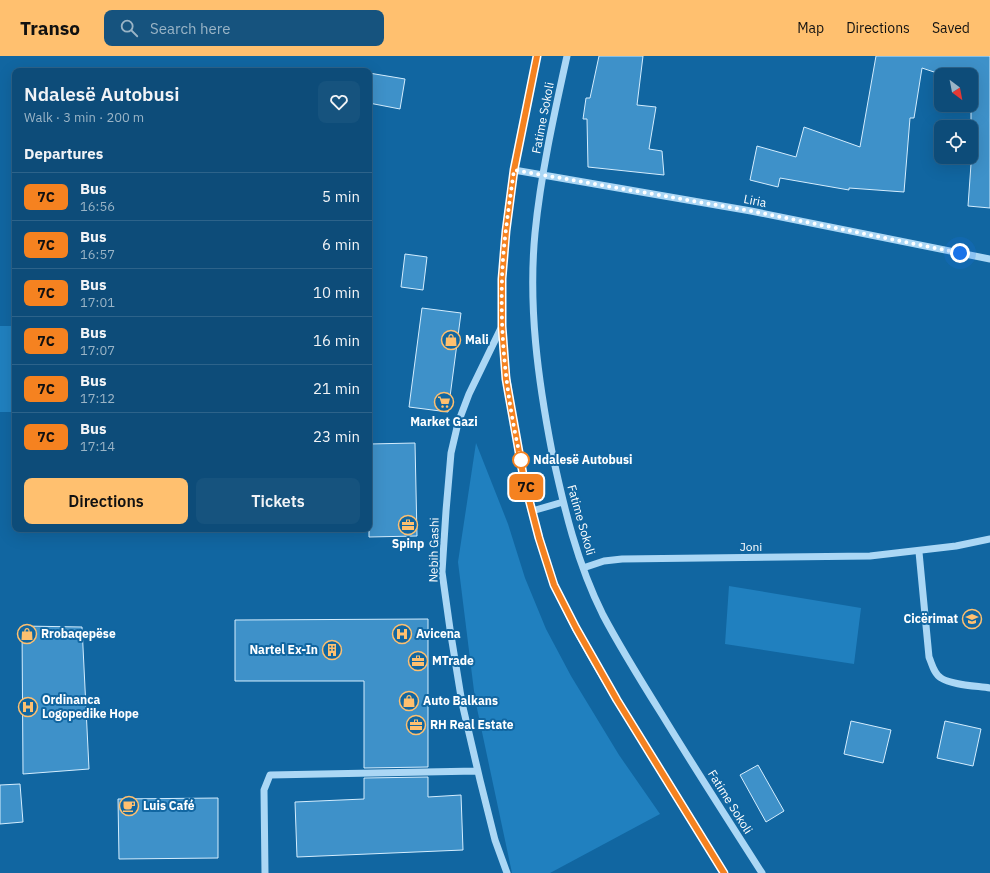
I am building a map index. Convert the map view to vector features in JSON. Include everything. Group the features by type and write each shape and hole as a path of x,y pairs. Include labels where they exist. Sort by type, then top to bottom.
{"street":[{"name":"Fatime Sokoli","path":"537,56 514,170 506,231 502,279 502,326 506,379 524,480 539,538 554,585 576,628 613,693 724,873"},
{"name":"Fatime Sokoli","path":"567,56 542,175 535,235 534,324 547,422 570,530 583,568 602,613 621,648 762,873"},
{"name":"Liria","path":"514,170 751,211 990,258"},
{"name":"Nebih Gashi","path":"502,326 469,394 458,423 451,453 442,572 462,703 495,840 507,873"},
{"path":"532,511 564,502"},
{"name":"Joni","path":"583,568 604,561 622,559 870,556 919,552 990,539"},
{"path":"919,552 929,657 933,669 940,678 950,682 990,688"},
{"path":"265,873 264,790 270,775 478,771"}],"shaded area":[{"path":"0,326 12,326 12,412 0,412"},
{"path":"476,443 508,524 525,578 546,629 571,676 619,755 660,814 550,873 512,873 475,699 458,562"},
{"path":"729,586 861,608 854,664 725,644"}],"building":[{"path":"599,56 643,56 637,105 656,107 649,149 662,151 664,175 588,167 587,119 583,119 586,98 590,98"},
{"path":"876,56 990,56 990,208 968,206 971,164 978,164 978,120 971,120 971,112 978,112 978,68 934,68 934,72 922,68 914,118 910,118 904,192 849,188 849,190 780,178 778,187 750,180 757,146 796,157 804,127 860,147"},
{"path":"372,74 405,79 400,109 372,104"},
{"path":"405,254 427,257 423,290 401,287"},
{"path":"422,308 461,313 448,412 409,407"},
{"path":"415,443 417,536 369,537 369,532 372,532 372,444"},
{"name":"Nartel Ex-In","path":"428,619 428,767 364,768 364,681 235,681 235,620"},
{"path":"22,626 82,627 89,769 23,774"},
{"path":"851,721 891,730 883,763 844,754"},
{"path":"945,721 981,729 973,766 937,758"},
{"path":"758,765 784,811 766,822 740,775"},
{"path":"428,777 428,797 461,795 463,850 297,857 295,802 364,799 364,778"},
{"path":"20,784 23,822 0,824 0,785"},
{"path":"218,798 218,858 119,859 118,799"}],"bus line":[{"name":"7C","path":"537,56 514,170 506,231 502,279 502,326 506,379 524,480 539,538 554,585 601,673 724,873"}],"place":[{"name":"Mali","path":"451,340"},
{"name":"Market Gazi","path":"444,402"},
{"name":"Ndalesë Autobusi","path":"521,460"},
{"name":"Spinp","path":"408,525"},
{"name":"Cicërimat","path":"972,619"},
{"name":"Rrobaqepëse","path":"27,634"},
{"name":"Avicena","path":"402,634"},
{"name":"Nartel Ex-In","path":"332,650"},
{"name":"MTrade","path":"418,661"},
{"name":"Auto Balkans","path":"409,701"},
{"name":"Ordinanca Logopedike Hope","path":"28,707"},
{"name":"RH Real Estate","path":"416,725"},
{"name":"Luis Café","path":"129,806"}],"route":[{"path":"521,460 506,379 502,326 502,279 506,231 514,170 751,211 960,253"}]}
